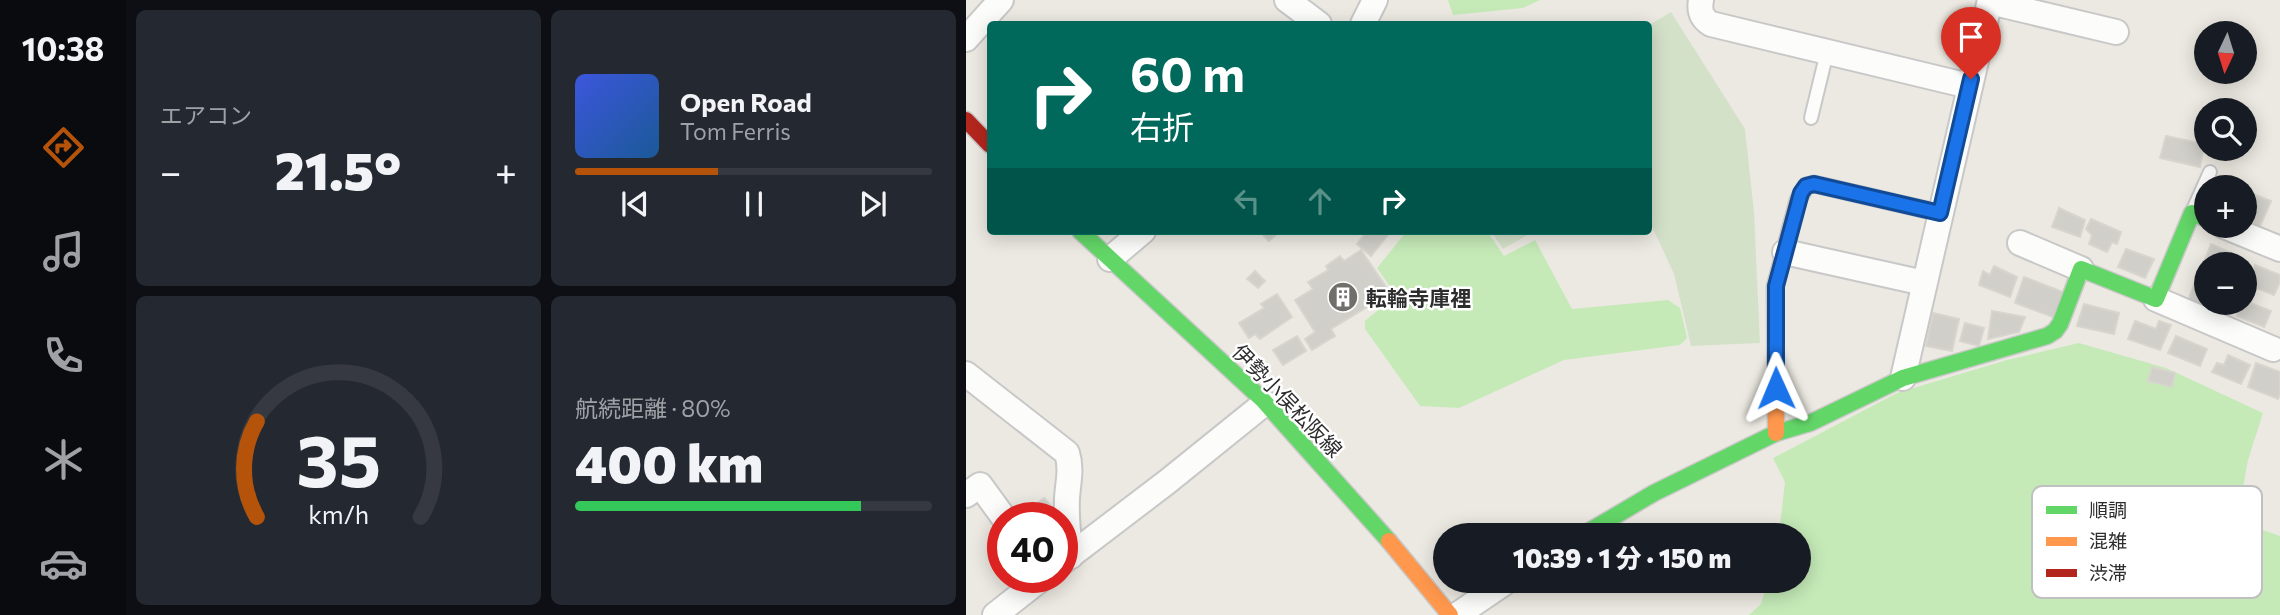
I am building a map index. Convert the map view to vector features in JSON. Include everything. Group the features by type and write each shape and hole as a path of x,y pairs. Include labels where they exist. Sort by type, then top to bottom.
{"street":[{"path":"966,39 1001,0"},
{"path":"1287,0 1315,21"},
{"path":"1701,0 1701,13 1704,20 1711,24 1969,86"},
{"path":"1903,378 1990,1 2116,32"},
{"path":"966,120 987,142"},
{"path":"1776,433 1776,286 1798,200 1806,186 1814,184 1940,213"},
{"path":"2156,299 2194,226"},
{"name":"伊勢小俣松阪線","path":"1084,235 1265,403 1373,521 1450,615"},
{"path":"1110,258 1138,235"},
{"path":"2253,238 2280,249"},
{"path":"2020,243 2273,349"},
{"path":"1784,252 1924,283"},
{"path":"1603,523 1654,493 1776,433 1810,423 1903,378 2047,336 2060,324 2081,269"},
{"path":"966,374 1067,453 1071,467 1068,502"},
{"path":"1078,550 1265,403"},
{"path":"966,495 980,485 992,502"},
{"path":"995,615 1023,593"},
{"path":"1457,615 1489,593"}],"lane":[{"path":"1811,118 1827,52"}],"green space":[{"path":"1448,0 1540,0 1523,8 1453,15"},
{"path":"1671,12 1745,129 1754,212 1760,343 1691,346 1674,274 1652,226 1652,23"},
{"path":"1404,235 1490,235 1504,256 1535,240 1572,309 1668,300 1680,308 1687,338 1680,345 1564,360 1459,408 1420,406 1365,329 1365,321 1396,295 1377,268"},
{"path":"1494,235 1527,235 1503,249"},
{"path":"2079,343 2166,368 2263,413 2248,460 2243,486 2032,486 2032,598 2262,598 2262,530 2280,536 2280,615 1749,615 1761,604 1764,593 1811,593 1811,523 1780,523 1785,482 1773,458 1897,393 2007,360"}],"building":[{"path":"2166,136 2194,142 2194,161 2201,161 2200,167 2160,158"},
{"path":"2257,196 2271,201 2260,226 2257,225"},
{"path":"2059,208 2085,220 2080,237 2052,227"},
{"path":"2091,219 2121,232 2117,244 2112,242 2107,252 2089,244 2092,235 2086,229"},
{"path":"1263,235 1276,235 1269,241"},
{"path":"1364,235 1388,235 1371,256 1357,244"},
{"path":"2211,244 2229,252 2208,252"},
{"path":"2126,249 2154,259 2145,278 2118,267"},
{"name":"転輪寺庫裡","path":"1361,250 1390,293 1331,329 1335,336 1312,350 1305,339 1315,332 1295,300 1313,289 1308,282 1328,270 1326,266 1340,256 1344,261"},
{"path":"1994,266 2017,277 2010,297 1979,285 1983,271 1990,275"},
{"path":"2257,266 2280,275 2274,295 2257,288"},
{"path":"1255,271 1265,281 1258,288 1247,279"},
{"path":"2024,277 2063,292 2053,317 2015,303"},
{"path":"2194,285 2194,303 2188,301"},
{"path":"1277,294 1292,317 1260,339 1255,334 1249,338 1239,323 1264,308 1261,304"},
{"path":"2084,304 2119,313 2114,334 2077,326"},
{"path":"2257,306 2271,311 2264,327 2237,316 2257,315"},
{"path":"1992,311 2025,317 2019,332 1988,339"},
{"path":"1933,313 1959,319 1952,351 1926,346"},
{"path":"2135,321 2156,329 2159,321 2171,325 2160,350 2128,339"},
{"path":"1965,323 1984,328 1979,346 1960,341"},
{"path":"1297,336 1306,351 1283,365 1273,350"},
{"path":"2176,336 2207,349 2200,366 2168,353"},
{"path":"2228,355 2250,365 2241,384 2212,372 2217,363 2224,365"},
{"path":"2256,363 2280,372 2278,399 2248,387"},
{"path":"2152,367 2175,373 2172,387 2148,381"}],"traffic: fast":[{"path":"1603,523 1654,493 1776,433 1810,423 1903,378 2047,336 2060,324 2081,269 2156,299 2192,213 2194,214"},
{"path":"1084,235 1262,399 1389,541"}],"traffic: slow":[{"path":"1776,433 1775,287 1798,200 1806,186 1814,184 1940,213"},
{"path":"1389,541 1450,615"}],"traffic: jam":[{"path":"966,120 987,142"}],"place":[{"name":"転輪寺庫裡","path":"1343,297"}],"route":[{"path":"1776,388 1776,286 1801,193 1806,186 1814,184 1940,213 1971,79"}]}
